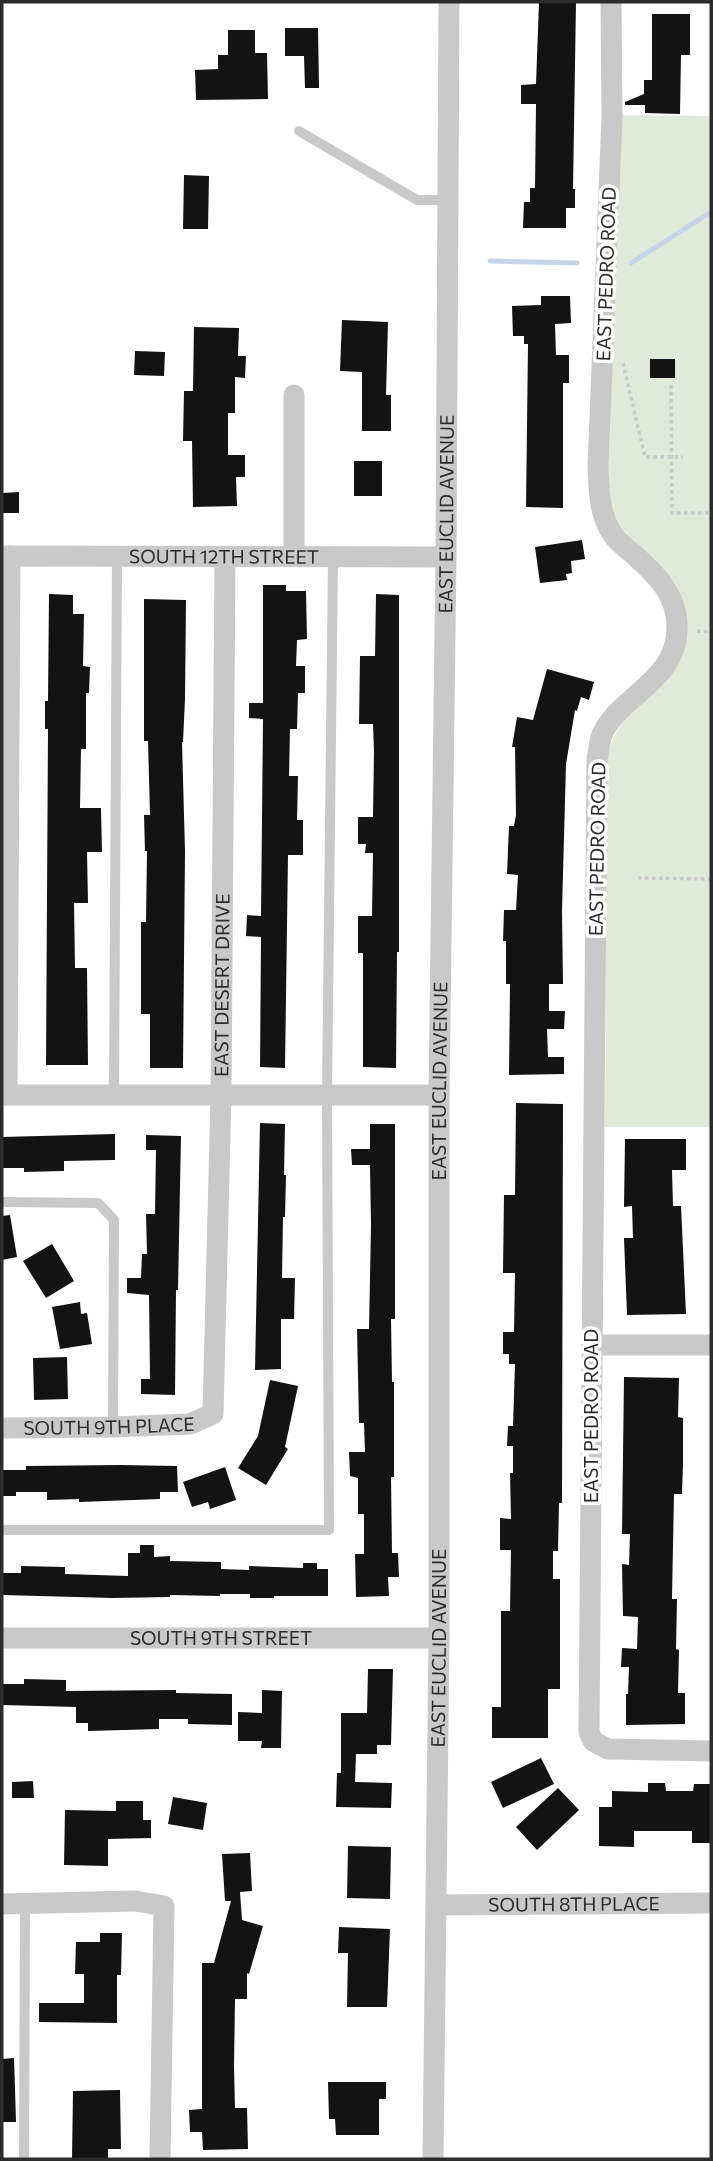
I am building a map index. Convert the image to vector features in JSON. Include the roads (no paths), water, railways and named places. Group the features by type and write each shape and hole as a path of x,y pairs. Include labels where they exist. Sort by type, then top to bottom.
{"street":[{"name":"EAST EUCLID AVENUE","path":"433,2159 439,1638 439,1095 449,2"},
{"name":"EAST PEDRO ROAD","path":"611,2 612,116 599,496 605,521 614,537 659,576 669,593 675,609 677,631 670,658 656,679 618,714 601,736 597,758 589,1732 593,1741 608,1749 711,1751"},
{"path":"293,556 294,395"},
{"name":"SOUTH 12TH STREET","path":"6,556 446,557"},
{"path":"6,556 5,1095 439,1095"},
{"name":"EAST DESERT DRIVE","path":"213,1414 221,1095 225,557"},
{"path":"592,1345 711,1345"},
{"name":"SOUTH 9TH PLACE","path":"2,1428 190,1424 213,1414"},
{"name":"SOUTH 9TH STREET","path":"2,1638 439,1638"},
{"path":"2,1904 135,1901 164,1906 160,2159"},
{"name":"SOUTH 8TH PLACE","path":"436,1905 711,1903"}],"lane":[{"path":"299,131 417,200 448,200"},
{"path":"114,1095 117,556"},
{"path":"2,1530 329,1530 327,1095 333,557"},
{"path":"2,1202 98,1203 114,1220 113,1427"},
{"path":"24,1903 24,2159"}],"waterway":[{"path":"631,263 711,212"},
{"path":"490,261 577,263"}]}
